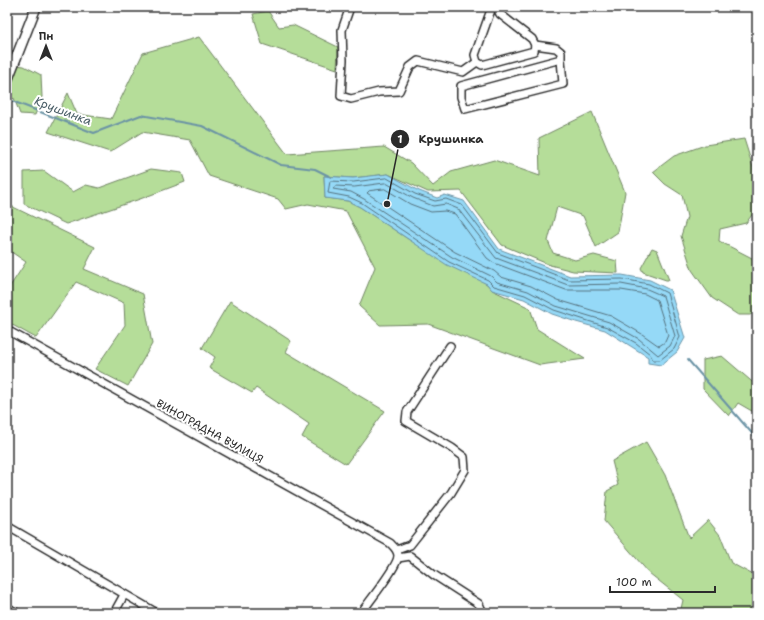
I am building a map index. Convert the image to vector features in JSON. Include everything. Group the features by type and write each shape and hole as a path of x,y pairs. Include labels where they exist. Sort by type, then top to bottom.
{"street":[{"path":"7,81 36,7"},
{"path":"350,7 342,30 343,60 341,96 351,99 380,92 399,91 410,67 418,61 463,72"},
{"path":"476,62 475,55 492,7"},
{"path":"476,62 482,65 534,51 535,45 532,39 500,14 497,7"},
{"path":"476,62 463,72 461,97 465,109 563,84 561,52 556,48 535,45"},
{"path":"461,86 561,59"},
{"name":"ВИНОГРАДНА ВУЛИЦЯ","path":"7,330 390,543 398,554"},
{"path":"361,613 391,571 398,554 410,545 451,493 465,470 464,457 452,448 406,422 407,412 450,346"},
{"path":"7,526 157,613"},
{"path":"398,554 410,556 434,575 479,604 483,613"},
{"path":"114,613 124,595"},
{"path":"7,607 17,613"}],"green space":[{"path":"268,11 279,27 293,25 338,47 337,69 262,44 253,14"},
{"path":"199,37 287,154 384,147 411,163 433,186 451,172 494,160 540,176 539,138 592,112 625,192 618,232 596,247 583,216 557,207 548,241 553,253 575,260 594,255 617,261 618,273 573,271 550,265 502,245 461,191 428,192 388,174 353,178 324,176 325,198 348,201 360,207 408,239 487,284 492,290 530,308 537,329 585,359 540,365 428,324 380,325 359,306 375,267 346,211 308,204 286,209 278,199 209,176 190,140 142,132 110,152 48,132 68,93 77,114 111,119 143,53"},
{"path":"16,65 24,66 41,75 42,97 35,115 20,114 14,98 7,104 7,89"},
{"path":"744,139 757,180 757,208 746,223 720,229 719,241 752,258 757,269 757,311 750,315 738,315 712,298 692,270 681,236 687,217 682,195 665,184 653,172 674,156 705,145"},
{"path":"151,169 182,173 185,182 66,224 24,204 24,172 44,171 73,192 86,185 99,188"},
{"path":"7,204 95,247 84,269 143,294 152,344 128,386 95,369 125,325 124,303 76,282 36,338 7,322 7,291 26,262 7,249"},
{"path":"652,248 657,250 669,280 643,272 641,268"},
{"path":"230,301 291,341 286,352 385,411 346,464 302,437 309,424 256,388 252,393 209,368 215,357 202,348"},
{"path":"722,356 757,386 757,414 738,403 729,416 703,389 703,360"},
{"path":"646,442 665,475 689,538 708,520 720,535 731,563 757,577 757,613 680,613 683,600 649,573 604,521 607,491 618,485 612,461"}],"water":[{"path":"388,174 417,190 437,198 445,195 464,201 499,249 570,276 622,275 650,280 670,290 685,338 677,352 661,365 648,363 648,357 605,330 552,314 524,299 492,290 487,284 447,265 360,207 348,201 325,198 324,176 353,178"}],"waterway":[{"name":"Крушинка","path":"7,99 94,133 141,115 202,126 281,165 315,169 331,177"},
{"name":"Крушинка","path":"688,360 757,439"}],"place":[{"name":"Крушинка","path":"387,204"}]}
